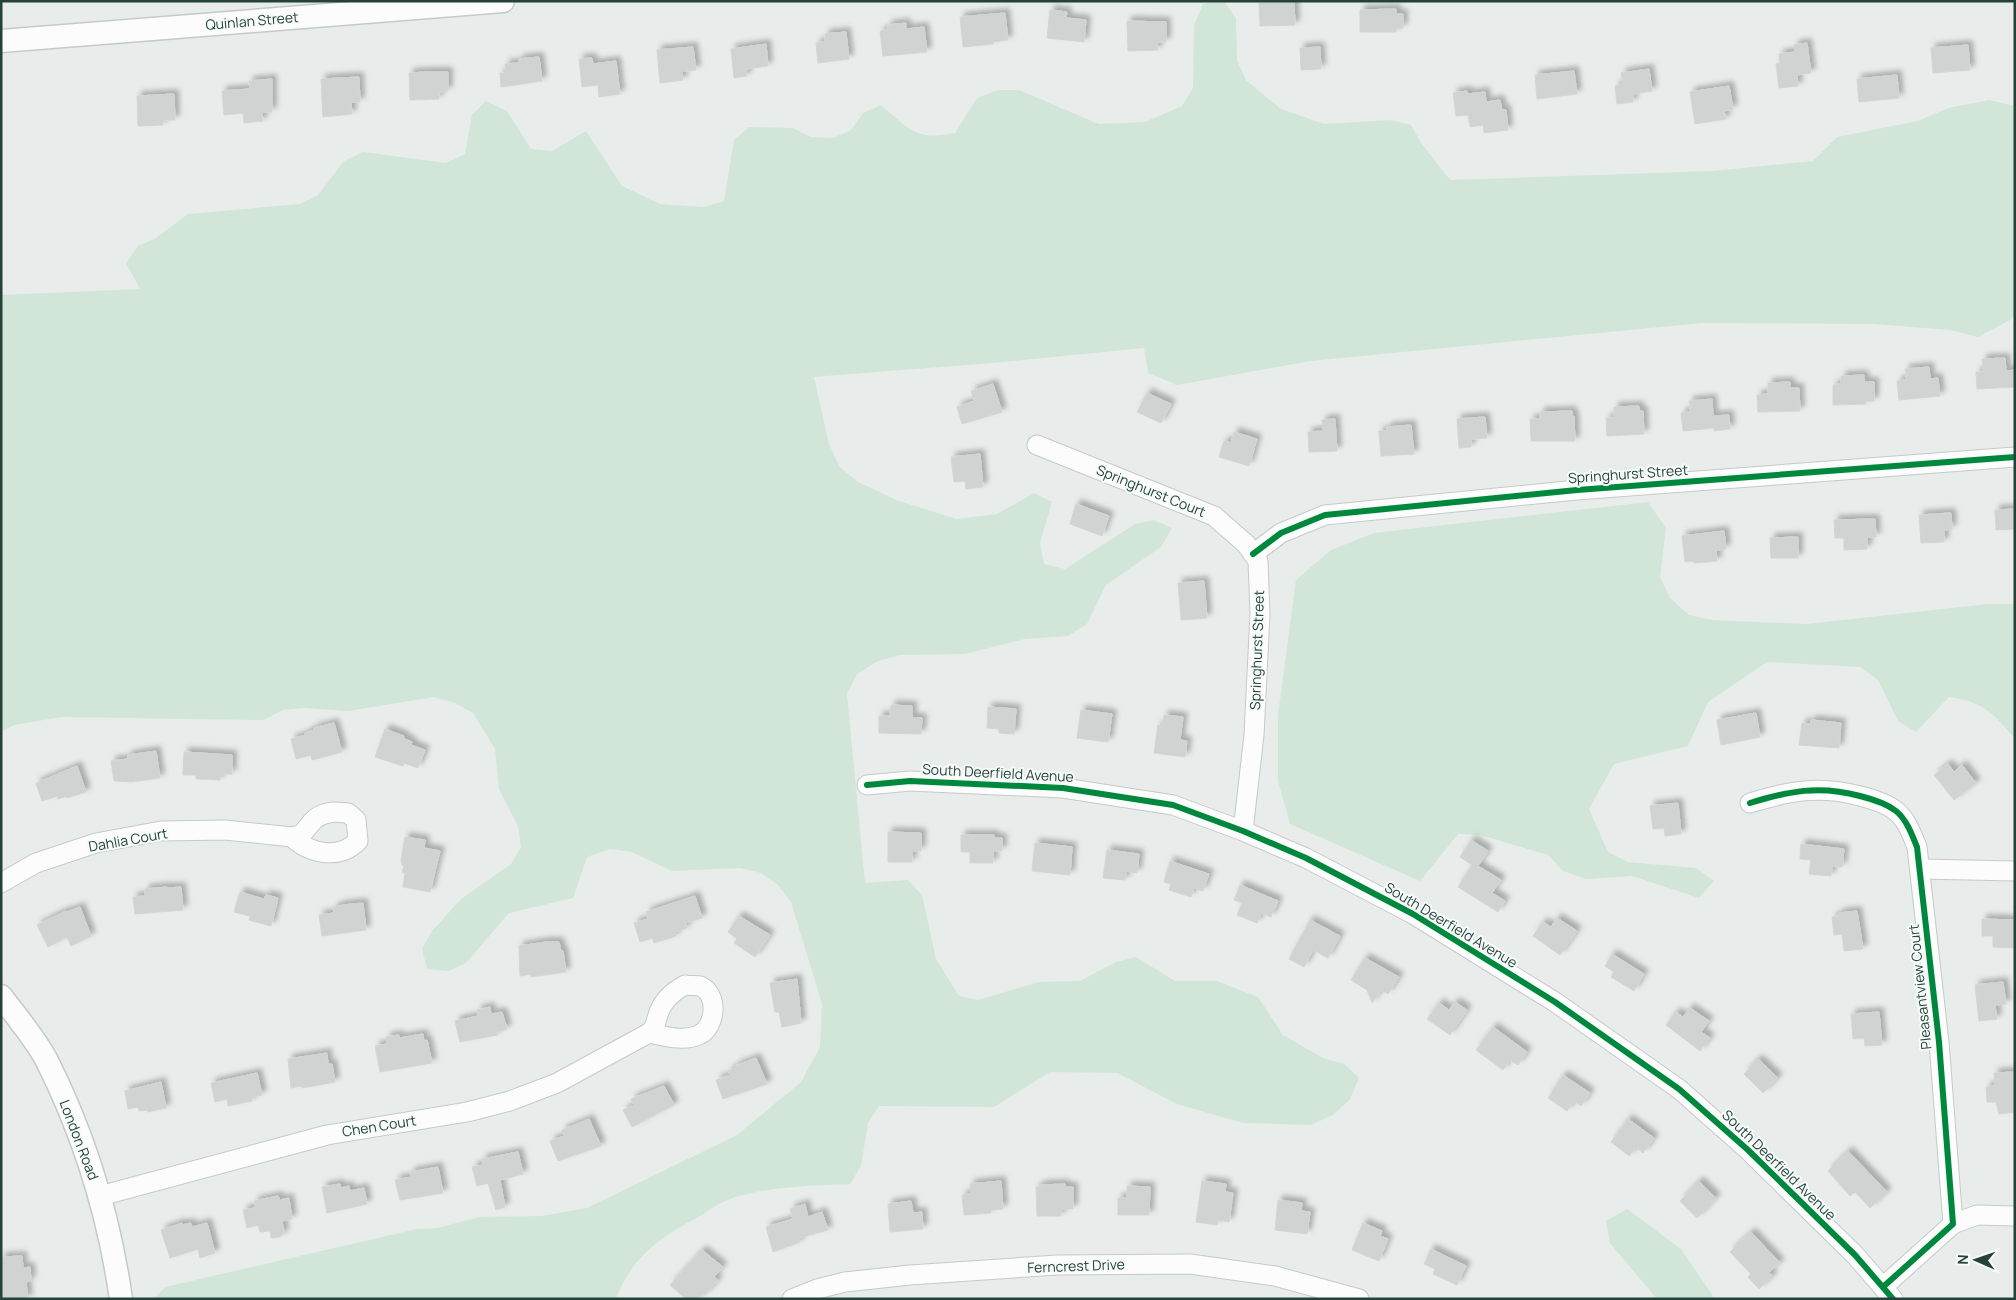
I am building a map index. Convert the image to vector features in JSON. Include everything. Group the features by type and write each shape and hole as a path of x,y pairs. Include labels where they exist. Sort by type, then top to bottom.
{"street":[{"name":"Quinlan Street","path":"1,42 503,1"},
{"name":"Springhurst Court","path":"1037,445 1214,516 1246,544 1253,554"},
{"name":"Springhurst Street","path":"1244,831 1254,735 1260,614 1258,561 1253,554 1281,533 1325,516 1577,490 2015,457"},
{"name":"South Deerfield Avenue","path":"867,785 910,781 1063,788 1173,806 1244,831 1306,858 1413,914 1555,1002 1679,1089 1748,1150 1855,1256 1888,1293"},
{"name":"Pleasantview Court","path":"1750,803 1780,794 1811,789 1843,792 1875,800 1896,811 1908,827 1917,847 1920,869 1939,1042 1953,1224"},
{"name":"Dahlia Court","path":"1,883 36,863 96,843 161,832 225,830 292,837"},
{"path":"1920,869 2015,871"},
{"name":"London Road","path":"1,996 45,1057 84,1144 100,1196 121,1299"},
{"name":"Chen Court","path":"100,1196 327,1135 467,1112 510,1101 557,1083 649,1033"},
{"path":"1888,1293 1953,1224 1977,1216 2015,1216"},
{"name":"Ferncrest Drive","path":"792,1299 817,1289 845,1282 910,1275 1058,1265 1190,1264 1275,1276 1360,1299"}],"green space":[{"path":"1224,1 1236,18 1237,60 1246,80 1281,109 1324,124 1391,120 1411,125 1422,144 1450,180 1712,171 1813,161 1837,137 1918,121 1948,108 1989,100 2015,106 2015,315 2010,320 1978,337 1950,330 1873,324 1702,323 1311,361 1177,385 1148,373 1144,348 992,363 814,377 829,444 840,467 858,482 896,500 957,519 997,514 1034,493 1052,502 1040,543 1044,564 1065,569 1135,524 1154,520 1172,528 1161,547 1106,585 1087,624 1068,636 1025,639 965,654 899,655 876,662 857,674 847,694 865,883 908,880 922,895 936,959 959,996 978,1000 1039,982 1080,981 1116,962 1136,957 1175,981 1217,981 1258,997 1283,1035 1323,1058 1344,1064 1359,1078 1350,1099 1333,1115 1311,1125 1243,1123 1177,1104 1117,1073 1050,1072 994,1107 879,1106 868,1123 861,1166 850,1184 804,1186 759,1191 722,1202 649,1249 630,1271 616,1299 154,1299 165,1287 417,1229 438,1228 479,1217 542,1216 587,1208 737,1135 801,1082 820,1047 822,1004 791,902 778,885 761,873 740,868 672,871 632,852 610,849 587,857 573,898 509,913 467,962 449,971 427,969 422,949 432,931 461,899 511,864 521,847 518,826 499,789 495,749 473,713 455,703 434,697 348,711 305,708 283,710 263,720 61,717 14,725 1,732 1,295 140,289 126,263 138,246 156,238 188,214 300,204 318,195 344,161 363,152 446,163 465,154 472,115 486,101 507,111 531,149 552,151 586,131 622,186 660,204 704,207 724,201 734,140 749,127 793,128 811,137 833,138 851,130 863,113 881,105 906,127 921,134 941,135 955,133 977,98 998,90 1019,90 1099,124 1145,122 1182,106 1193,88 1194,25 1203,4"},
{"path":"1648,502 1666,528 1660,577 1670,598 1689,615 1712,620 1806,624 1988,604 2015,604 2015,739 1987,710 1971,702 1949,697 1916,732 1898,721 1878,680 1860,667 1767,662 1708,702 1688,746 1614,764 1589,809 1608,852 1628,862 1696,868 1714,881 1699,898 1632,876 1586,879 1563,871 1548,855 1480,835 1458,834 1420,881 1290,824 1278,781 1278,715 1296,580 1331,550 1374,533"},
{"path":"1627,1209 1681,1249 1715,1299 1657,1299 1610,1243 1606,1221"}],"building":[{"path":"1294,2 1295,25 1260,26 1259,3"},
{"path":"1396,9 1396,14 1403,14 1403,28 1396,28 1396,32 1360,32 1360,10"},
{"path":"1050,10 1067,12 1066,18 1086,20 1084,42 1047,38"},
{"path":"1005,13 1008,40 993,42 993,44 963,47 960,17"},
{"path":"1127,21 1166,22 1166,42 1157,42 1158,50 1128,51"},
{"path":"906,23 906,29 924,27 927,52 883,56 880,31 888,30 888,25"},
{"path":"846,32 849,59 818,63 816,43 825,42 825,34"},
{"path":"1807,43 1811,73 1797,75 1798,86 1779,88 1776,64 1780,63 1779,54 1795,52 1794,45"},
{"path":"766,44 768,66 746,69 747,76 734,78 731,49"},
{"path":"1968,45 1970,70 1933,73 1931,48"},
{"path":"693,47 696,70 682,71 683,80 660,83 657,50"},
{"path":"1320,47 1321,69 1301,70 1300,48"},
{"path":"539,57 542,81 501,87 500,73 506,73 505,64 519,63 519,59"},
{"path":"592,58 593,64 616,61 620,94 599,97 598,85 582,87 579,59"},
{"path":"1649,69 1652,91 1633,94 1633,102 1617,104 1615,86 1623,84 1621,73"},
{"path":"1574,71 1577,94 1537,99 1535,75"},
{"path":"448,72 448,91 439,92 439,99 410,100 409,73"},
{"path":"1897,75 1899,98 1859,102 1857,79"},
{"path":"359,77 360,102 351,102 352,114 323,117 321,79"},
{"path":"272,79 272,112 262,112 263,121 244,123 243,113 224,115 222,91 250,89 249,81"},
{"path":"1729,86 1733,109 1724,111 1726,119 1695,124 1690,92"},
{"path":"1467,91 1468,94 1485,92 1486,102 1500,100 1502,110 1506,110 1508,130 1484,133 1483,125 1470,127 1468,115 1456,116 1453,93"},
{"path":"174,94 175,120 163,120 163,125 138,126 137,96"},
{"path":"2005,358 2006,371 2015,370 2015,387 1977,389 1976,372 1983,372 1982,359"},
{"path":"1929,367 1930,379 1938,378 1940,396 1899,400 1897,381 1906,380 1905,369"},
{"path":"1864,375 1864,382 1874,382 1874,401 1866,401 1866,404 1833,405 1833,385 1841,384 1841,376"},
{"path":"1790,382 1790,388 1799,388 1800,411 1758,412 1757,395 1768,394 1768,383"},
{"path":"993,384 1002,412 962,424 957,407 974,401 971,391"},
{"path":"1147,393 1171,404 1161,423 1137,412"},
{"path":"1712,399 1713,416 1729,415 1730,429 1714,431 1714,428 1683,431 1681,413 1690,412 1689,401"},
{"path":"1639,406 1639,411 1643,411 1644,434 1607,436 1606,418 1614,418 1614,407"},
{"path":"1572,411 1575,441 1531,441 1530,419 1540,419 1540,412"},
{"path":"1485,417 1487,438 1471,439 1471,447 1459,448 1457,419"},
{"path":"1335,419 1337,451 1309,452 1308,432 1323,431 1322,420"},
{"path":"1411,425 1414,454 1381,456 1379,431 1387,431 1387,427"},
{"path":"1234,432 1257,439 1249,466 1219,457 1224,441 1231,443"},
{"path":"980,454 983,487 966,489 965,481 954,482 951,457"},
{"path":"1076,504 1109,516 1102,536 1070,524"},
{"path":"2015,509 2015,529 1996,530 1995,510"},
{"path":"1951,513 1952,529 1944,530 1944,542 1921,543 1919,515"},
{"path":"1875,519 1876,537 1867,537 1867,549 1844,550 1844,538 1835,538 1834,520"},
{"path":"1724,531 1726,549 1716,550 1717,561 1685,562 1682,536"},
{"path":"1798,537 1798,558 1771,558 1770,538"},
{"path":"1204,581 1207,618 1181,620 1178,583"},
{"path":"891,705 912,706 912,718 922,718 921,734 879,733 879,716 890,716"},
{"path":"988,707 1016,709 1014,734 999,733 999,729 987,728"},
{"path":"1081,710 1112,714 1108,742 1077,738"},
{"path":"1756,713 1760,737 1721,745 1717,720"},
{"path":"1164,715 1183,717 1180,740 1187,741 1185,757 1154,753 1158,725 1163,726"},
{"path":"1811,720 1841,723 1839,748 1799,745 1802,723 1811,724"},
{"path":"334,723 342,752 312,760 311,755 296,759 291,739 306,735 305,733 314,730 314,728"},
{"path":"385,729 404,736 403,738 412,742 411,745 425,750 418,768 404,763 403,766 375,757"},
{"path":"156,751 160,778 131,782 114,781 111,761 128,759 128,755"},
{"path":"184,752 232,755 232,774 220,774 220,780 196,779 196,775 183,775"},
{"path":"1948,764 1954,772 1962,765 1976,783 1954,800 1934,775"},
{"path":"77,766 86,792 67,798 67,796 58,799 57,796 42,801 36,783"},
{"path":"1678,803 1681,834 1665,836 1664,828 1653,829 1650,806"},
{"path":"888,832 921,833 921,851 912,851 912,862 888,862"},
{"path":"961,835 994,835 994,838 1002,838 1002,851 993,851 993,863 970,863 970,852 961,852"},
{"path":"405,837 425,840 424,848 440,851 430,892 403,887 405,873 402,872 404,866 401,860"},
{"path":"1471,840 1488,851 1478,866 1501,880 1492,893 1505,901 1498,912 1458,887 1472,865 1460,857"},
{"path":"1035,843 1072,847 1070,875 1032,871"},
{"path":"1801,844 1844,849 1842,867 1832,866 1831,876 1809,874 1811,860 1800,859"},
{"path":"1107,850 1139,854 1137,873 1126,871 1125,880 1103,878"},
{"path":"1170,861 1209,874 1203,891 1194,888 1191,897 1169,890 1171,884 1164,882"},
{"path":"1240,885 1278,901 1271,917 1261,913 1257,923 1237,915 1242,903 1234,900"},
{"path":"181,887 183,910 135,914 133,897 145,896 145,889"},
{"path":"240,892 264,899 266,895 278,898 271,926 249,920 250,916 234,912"},
{"path":"695,896 702,918 685,923 687,928 675,932 676,936 654,943 653,938 640,942 634,923 648,919 646,912"},
{"path":"363,903 366,930 322,936 319,915 334,913 333,908 342,905"},
{"path":"80,907 91,936 71,946 67,937 48,947 37,925 66,911"},
{"path":"1857,911 1863,949 1844,951 1842,934 1834,935 1832,917 1839,916 1839,913"},
{"path":"739,916 770,935 755,957 734,943 737,939 728,932"},
{"path":"1557,918 1577,931 1560,955 1533,936 1543,922 1551,927"},
{"path":"1982,919 2015,920 2015,948 1993,947 1993,936 1982,936"},
{"path":"1310,920 1340,936 1328,958 1313,950 1304,967 1289,959"},
{"path":"559,942 561,951 563,951 566,972 531,977 531,974 520,976 519,946"},
{"path":"1612,954 1644,974 1634,991 1611,977 1614,972 1605,966"},
{"path":"1365,958 1399,977 1388,994 1381,990 1372,1003 1367,990 1351,980"},
{"path":"797,979 801,1023 782,1027 779,1012 775,1012 770,983"},
{"path":"2003,982 2006,1004 1995,1005 1997,1019 1979,1021 1975,985"},
{"path":"1455,1002 1467,1010 1450,1035 1427,1019 1439,1003 1449,1010"},
{"path":"490,1007 491,1014 502,1012 507,1029 496,1032 497,1035 460,1042 455,1021 478,1016 477,1010"},
{"path":"1690,1008 1709,1021 1701,1032 1710,1038 1700,1051 1666,1025 1676,1012 1683,1017"},
{"path":"1879,1012 1882,1045 1865,1046 1864,1038 1853,1039 1851,1014"},
{"path":"1493,1027 1527,1052 1518,1065 1510,1060 1503,1070 1476,1050"},
{"path":"423,1034 424,1041 427,1040 432,1063 380,1072 375,1046 387,1044 386,1037 399,1035 399,1038"},
{"path":"327,1053 328,1064 332,1064 335,1082 303,1088 302,1086 291,1088 288,1059"},
{"path":"756,1058 767,1084 723,1099 716,1080 730,1075 728,1071 736,1068 735,1066"},
{"path":"1758,1059 1778,1078 1763,1093 1744,1074"},
{"path":"2015,1072 2015,1112 1999,1114 1996,1102 1987,1102 1986,1087 1995,1086 1994,1073"},
{"path":"257,1073 262,1095 251,1097 252,1101 228,1106 227,1099 215,1102 211,1083"},
{"path":"1563,1075 1590,1093 1581,1106 1574,1101 1567,1111 1548,1098"},
{"path":"161,1082 166,1108 148,1112 147,1110 139,1111 138,1107 128,1109 125,1091"},
{"path":"664,1086 674,1105 632,1127 623,1110 634,1105 631,1099"},
{"path":"589,1119 601,1146 558,1161 550,1141 564,1136 562,1130"},
{"path":"1628,1119 1654,1138 1643,1153 1636,1147 1629,1156 1611,1142"},
{"path":"1848,1151 1887,1192 1870,1208 1855,1192 1850,1196 1828,1171"},
{"path":"518,1152 523,1174 500,1180 505,1207 496,1210 488,1183 477,1186 472,1167 483,1165 482,1159"},
{"path":"438,1167 443,1193 400,1200 395,1180 411,1177 410,1172"},
{"path":"1001,1181 1003,1209 991,1210 991,1213 964,1215 962,1195 971,1194 970,1184"},
{"path":"1202,1181 1226,1184 1225,1192 1233,1193 1229,1222 1218,1220 1217,1225 1196,1222"},
{"path":"1699,1181 1716,1198 1697,1218 1680,1201"},
{"path":"340,1184 341,1188 349,1186 350,1191 364,1188 367,1204 327,1213 322,1187"},
{"path":"1065,1184 1065,1187 1073,1187 1073,1209 1061,1209 1061,1216 1037,1216 1036,1187"},
{"path":"1127,1186 1150,1187 1149,1215 1118,1215 1118,1198 1127,1198"},
{"path":"278,1196 280,1200 289,1198 292,1219 282,1221 284,1232 280,1237 271,1238 270,1231 260,1232 258,1225 247,1228 243,1210 255,1208 254,1201"},
{"path":"1278,1200 1302,1203 1301,1211 1310,1212 1307,1234 1275,1230"},
{"path":"911,1201 913,1213 922,1212 923,1229 890,1232 888,1204"},
{"path":"805,1204 808,1217 822,1212 828,1230 799,1238 800,1242 773,1252 766,1227 793,1219 790,1209"},
{"path":"182,1223 182,1225 191,1223 192,1227 207,1223 215,1253 200,1258 198,1249 170,1258 161,1230"},
{"path":"1363,1223 1382,1231 1380,1236 1388,1239 1379,1261 1352,1250"},
{"path":"1751,1232 1780,1263 1769,1272 1773,1276 1759,1289 1748,1277 1751,1274 1730,1252"},
{"path":"1431,1249 1466,1266 1457,1285 1433,1274 1435,1269 1424,1264"},
{"path":"702,1250 723,1267 714,1277 718,1280 705,1295 703,1293 698,1299 686,1299 670,1285"},
{"path":"22,1256 23,1268 30,1267 31,1281 26,1282 28,1299 4,1299 2,1296 1,1257"}],"cycle path":[{"path":"1253,554 1281,533 1325,515 1577,490 2015,457"},
{"path":"867,785 910,781 1063,788 1173,805 1243,831 1306,858 1413,914 1555,1002 1679,1089 1748,1150 1855,1255 1893,1299"},
{"path":"1750,803 1778,795 1817,790 1865,797 1896,811 1909,828 1917,847 1939,1042 1953,1224 1883,1287"}]}
